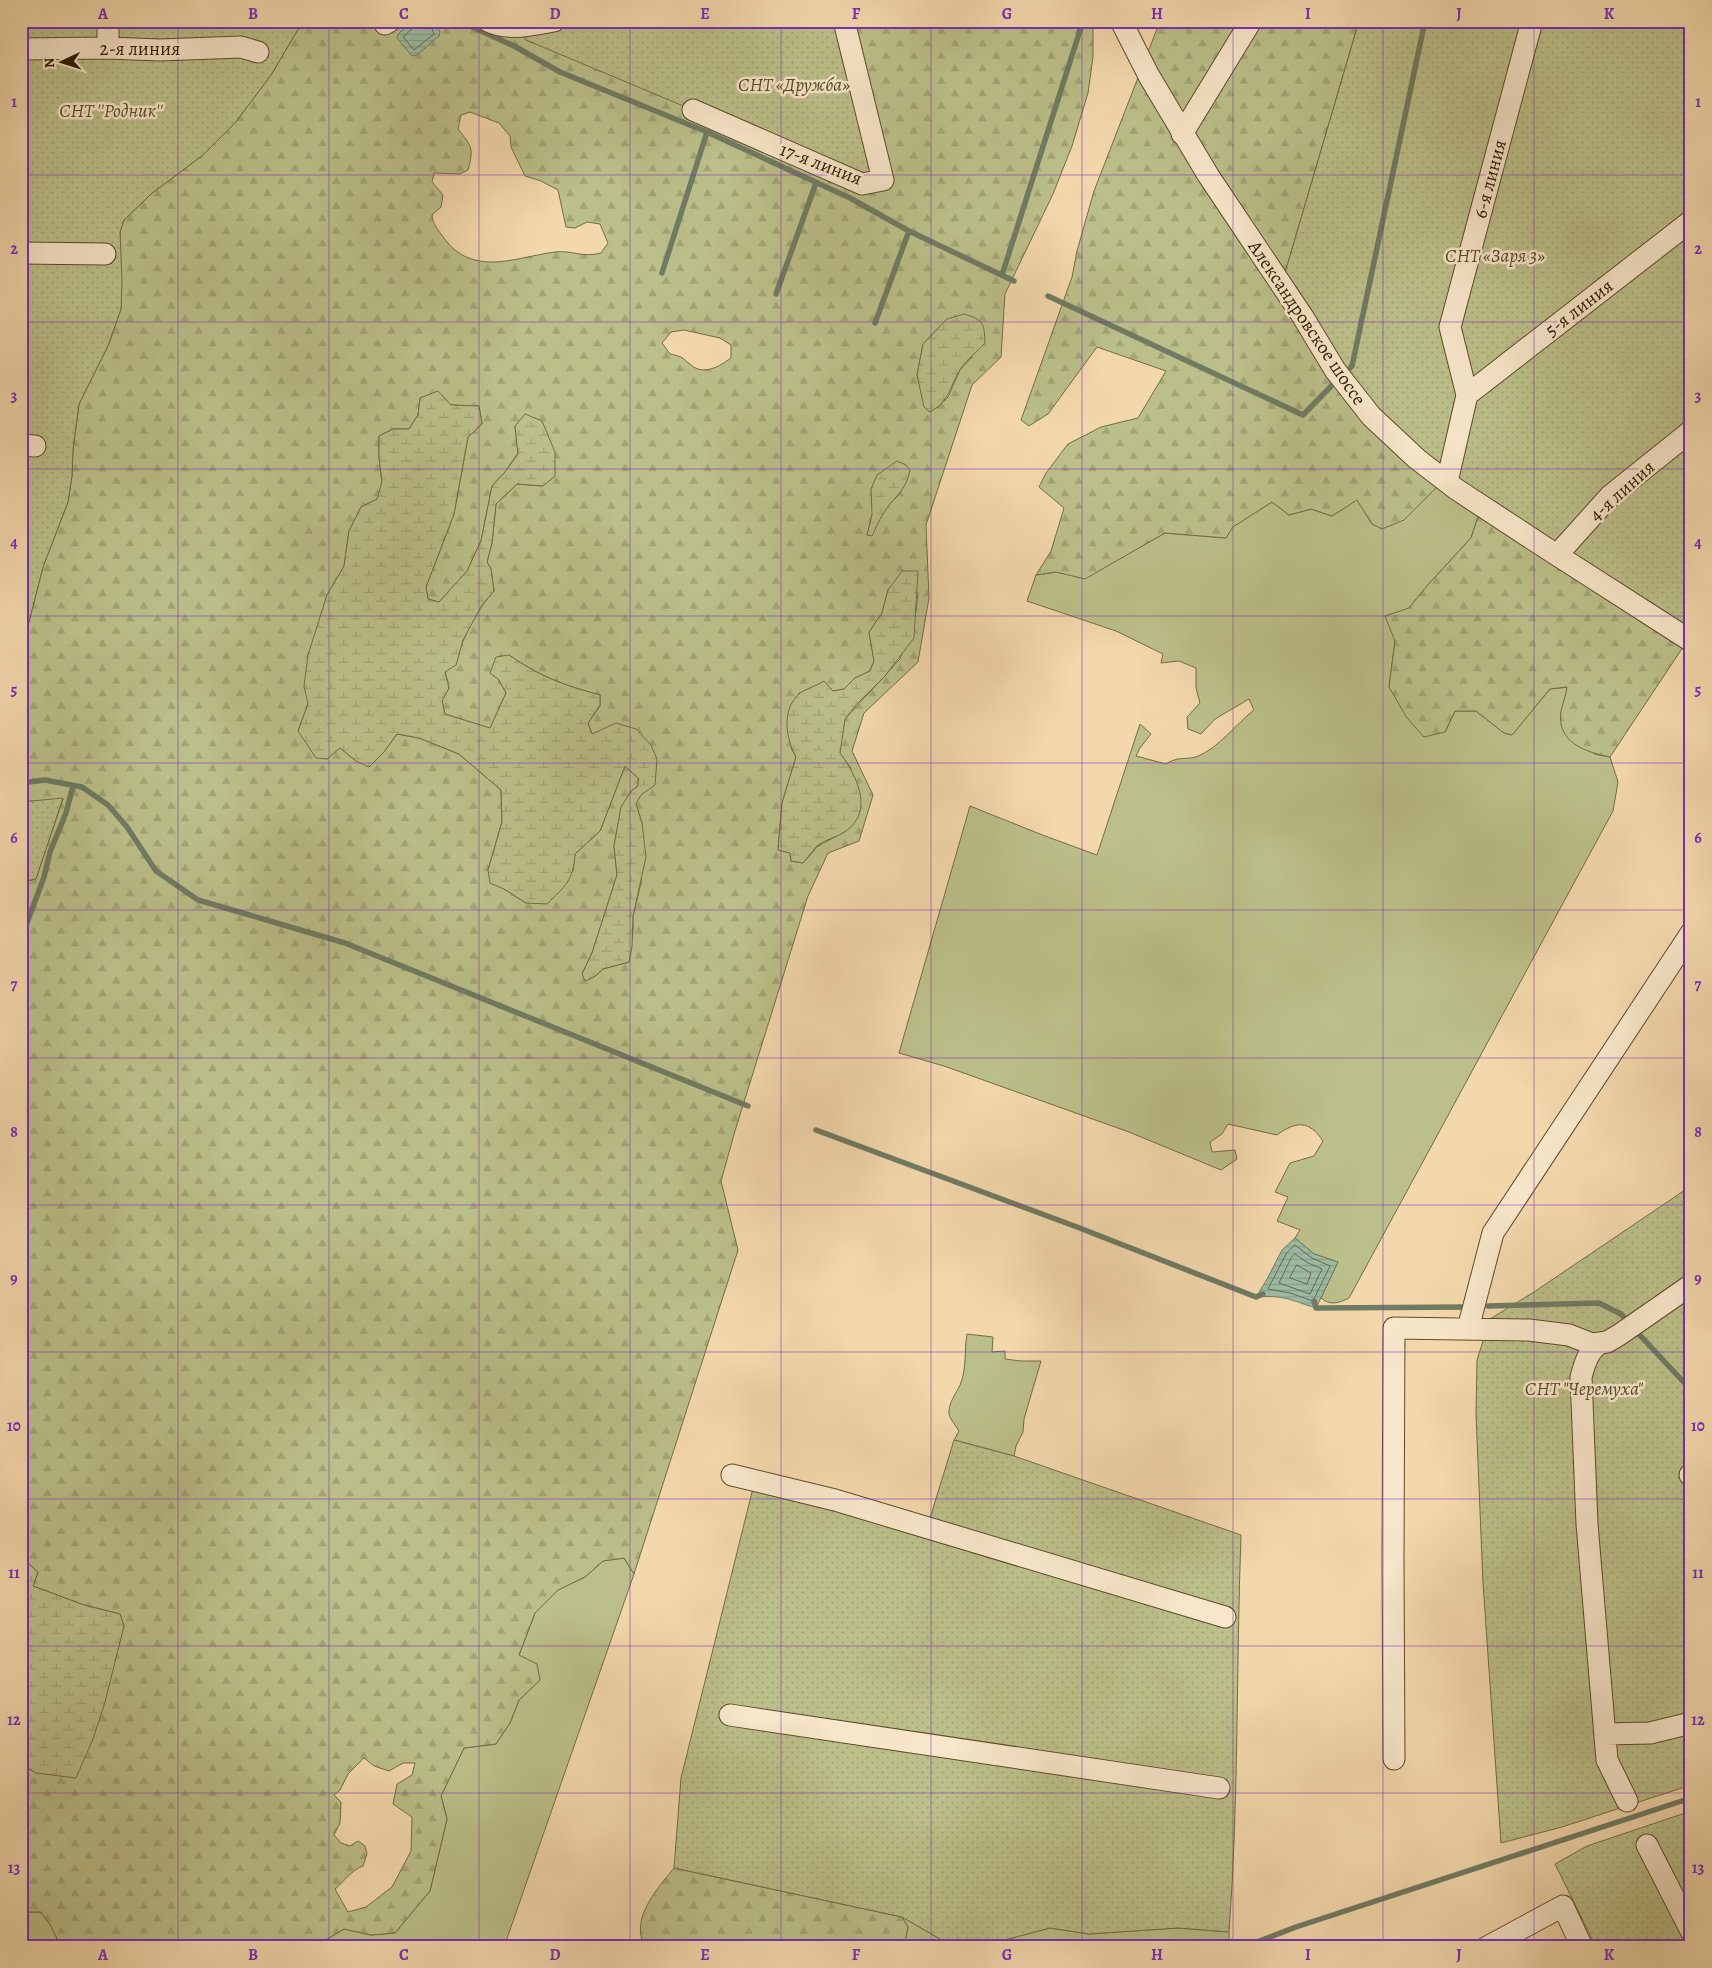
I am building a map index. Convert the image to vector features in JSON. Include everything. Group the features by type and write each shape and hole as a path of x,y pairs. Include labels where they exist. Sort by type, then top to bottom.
{"street":[{"path":"108,21 108,48"},
{"path":"488,21 499,26 521,27 554,21"},
{"name":"17-я линия","path":"693,110 862,184 888,184 844,21"},
{"name":"Александровское шоссе","path":"1121,21 1148,76 1182,134 1345,383 1371,416 1417,460 1447,482 1691,641"},
{"path":"1182,134 1250,21"},
{"name":"6-я линия","path":"1447,482 1468,396 1450,327 1532,21"},
{"name":"2-я линия","path":"21,50 241,48 258,52"},
{"name":"5-я линия","path":"1468,396 1691,221"},
{"path":"21,253 105,254"},
{"name":"4-я линия","path":"1557,555 1610,496 1691,431"},
{"path":"1470,1321 1493,1233 1691,933"},
{"path":"1394,1759 1394,1328 1529,1330 1569,1335 1592,1344 1608,1342 1691,1285"},
{"path":"1600,1343 1593,1348 1585,1361 1581,1377 1587,1524 1607,1760 1627,1801"},
{"path":"732,1475 835,1500 1225,1617"},
{"path":"730,1716 1219,1788"},
{"path":"1606,1734 1650,1733 1691,1723"},
{"path":"1647,1845 1691,1931"},
{"path":"1487,1947 1562,1906 1582,1947"}],"green space":[{"name":"СНТ ''Родник''","path":"21,21 303,21 271,75 235,123 203,155 151,194 124,220 120,232 121,309 108,346 79,404 68,502 43,567 21,653"},
{"path":"303,21 413,21 398,34 440,32 433,21 488,21 519,27 526,40 533,43 844,21 1093,21 1093,57 1088,93 1072,146 1053,194 1005,294 1001,357 972,385 926,525 929,598 918,662 864,713 852,751 873,795 859,841 828,853 808,896 735,1131 721,1181 738,1250 634,1574 624,1558 603,1561 585,1577 558,1590 535,1613 519,1655 537,1664 540,1680 519,1700 510,1723 496,1744 464,1748 441,1796 447,1819 430,1891 395,1933 371,1935 344,1929 324,1941 324,1947 61,1947 51,1926 41,1912 21,1912 21,1764 36,1773 115,1657 124,1626 120,1614 84,1605 33,1586 38,1572 21,1557 21,882 36,879 63,799 21,802 21,653 43,567 68,502 79,404 108,346 121,309 120,232 124,220 151,194 203,155 235,123 271,75","holes":["470,112 499,123 510,136 511,147 525,176 541,181 558,190 566,227 575,228 587,222 600,224 608,243 601,253 588,255 555,252 496,262 468,258 455,250 433,222 432,215 441,207 443,195 432,182 434,173 460,174 468,170 471,148 458,129 461,115","947,319 972,357 960,370 948,397 937,408 921,390 917,375 923,344","684,330 720,338 731,345 731,358 717,367 701,370 680,357 670,354 662,343 671,332","420,398 451,405 479,406 482,424 468,437 454,514 426,587 428,599 439,602 467,571 481,541 492,486 505,472 518,453 515,426 543,486 517,484 496,504 492,543 487,562 491,569 494,591 474,620 462,645 457,661 445,672 449,688 442,701 445,714 490,729 506,693 499,680 509,655 553,680 600,695 600,706 588,723 592,734 655,785 640,795 636,804 642,823 641,883 633,916 629,962 603,969 594,977 582,974 592,953 617,875 614,846 621,808 631,791 637,787 639,779 625,766 600,831 575,854 573,871 526,903 504,889 488,870 502,822 501,790 459,754 419,738 397,734 384,752 356,761 340,748 327,759 298,731 308,704 320,619 327,595 344,566 349,531 361,507 377,499 382,482 379,436 393,429 409,429 418,415","901,492 889,505 867,535 872,515","888,590 918,593 916,611 900,659 845,719 839,753 851,768 846,831 818,846 803,863 791,861 790,853 778,849 782,803 796,757 791,748 799,693 814,688 823,682 833,691 844,689 855,678 870,671 874,661 869,632 882,613","364,1758 374,1766 389,1771 403,1763 415,1763 412,1775 397,1784 393,1804 412,1817 411,1851 392,1887 366,1907 348,1912 335,1889 351,1873 363,1866 367,1854 365,1846 358,1841 350,1846 341,1843 334,1835 340,1823 341,1802 334,1795 340,1790 348,1774"]},
{"name":"СНТ «Дружба»","path":"488,21 844,21 883,180 862,184 526,40 519,27"},
{"path":"1160,21 1359,21 1280,290 1443,481 1404,520 1382,529 1372,524 1357,500 1332,516 1311,509 1289,515 1272,502 1233,527 1226,538 1165,533 1085,579 1056,572 1036,575 1051,551 1064,508 1039,487 1046,473 1068,444 1101,427 1138,418 1166,371 1097,347 1048,414 1029,426 1021,420 1072,277 1077,251 1094,191"},
{"name":"СНТ «Заря 3»","path":"1359,21 1691,21 1691,641 1417,459 1280,290"},
{"path":"964,314 976,318 982,323 985,343 962,366 942,403 930,412 924,407 917,375 923,344 947,319"},
{"path":"438,391 451,405 479,406 482,424 468,437 454,514 426,587 428,599 439,602 467,571 481,541 492,486 518,454 515,426 525,414 542,421 555,452 555,476 543,486 517,484 496,504 492,543 487,562 491,569 494,591 482,605 463,640 456,665 445,672 449,688 442,701 445,714 490,728 506,693 499,680 490,673 496,657 509,655 553,680 600,695 600,705 588,723 592,734 616,723 636,729 651,745 657,759 655,785 641,795 636,804 642,823 646,857 633,916 632,947 629,962 603,969 594,977 585,981 582,974 592,953 617,875 614,846 621,807 631,791 637,787 639,779 625,766 600,831 575,854 572,871 567,882 547,904 526,903 504,889 490,883 488,870 502,822 501,790 459,754 419,738 397,734 384,752 369,767 356,761 340,748 327,759 316,758 298,731 308,704 304,686 308,655 327,595 344,566 349,531 361,507 377,499 382,482 379,436 393,429 409,429 418,415 420,398"},
{"path":"897,461 906,465 910,470 907,481 903,489 890,504 872,536 867,535 872,515 871,489 877,475"},
{"path":"1443,481 1481,508 1471,538 1409,608 1395,641 1389,687 1445,732 1455,711 1476,711 1504,733 1512,735 1550,689 1568,687 1561,713 1594,754 1610,757 1618,782 1613,811 1349,1298 1331,1303 1321,1298 1338,1262 1314,1254 1295,1238 1300,1230 1277,1221 1288,1197 1275,1192 1290,1163 1314,1156 1323,1141 1313,1129 1307,1126 1296,1125 1277,1135 1228,1124 1222,1134 1210,1142 1212,1152 1235,1150 1237,1159 1221,1170 1129,1132 944,1066 899,1053 970,806 1097,855 1140,724 1151,734 1136,756 1166,764 1178,759 1196,757 1204,753 1254,710 1249,699 1215,719 1201,734 1188,729 1187,717 1200,703 1196,688 1196,668 1179,661 1161,663 1163,654 1116,631 1027,601 1036,575 1056,572 1085,578 1165,533 1226,538 1232,527 1272,502 1289,515 1311,509 1332,516 1357,499 1372,524 1404,520"},
{"path":"1481,508 1687,641 1610,757 1591,752 1574,744 1563,731 1561,711 1567,687 1550,689 1512,735 1504,733 1476,711 1455,711 1445,732 1424,737 1407,718 1389,687 1395,641 1385,616 1409,608 1471,538"},
{"path":"902,571 918,571 914,638 885,676 845,719 840,753 857,782 860,792 860,813 855,823 846,831 818,845 803,863 791,861 790,853 778,850 782,803 796,757 790,742 787,725 790,708 800,693 824,681 833,691 844,689 855,678 870,671 874,661 869,632 882,613 888,590"},
{"path":"63,798 36,879 21,882 21,802"},
{"name":"СНТ \"Черемуха\"","path":"1691,1186 1691,1785 1562,1827 1501,1843 1483,1583 1476,1414 1477,1360 1490,1319 1534,1292"},
{"path":"967,1334 993,1337 992,1352 1005,1351 1005,1359 1041,1361 1024,1419 1023,1432 1016,1446 1014,1456 954,1440 959,1431 949,1414 949,1410 962,1379"},
{"path":"954,1440 1014,1456 1241,1535 1236,1783 1229,1932 1178,1928 1089,1934 1050,1928 978,1947 954,1947 902,1917 674,1868 681,1778 753,1488 927,1528"},
{"path":"21,1557 38,1572 33,1586 84,1605 120,1614 124,1626 105,1702 93,1739 76,1778 36,1773 21,1764"},
{"path":"624,1558 634,1574 504,1947 324,1947 324,1941 344,1929 371,1935 395,1933 430,1891 447,1819 441,1796 464,1748 496,1744 510,1723 519,1700 540,1680 519,1655 535,1613 558,1590 585,1577 603,1561"},
{"path":"1691,1811 1691,1947 1596,1947 1555,1864 1587,1846"},
{"path":"674,1868 902,1917 908,1927 904,1947 645,1947 641,1936 643,1915 654,1894"},
{"path":"21,1912 41,1912 51,1926 61,1947 21,1947"},
{"path":"902,1917 954,1947 904,1947 908,1927"},
{"path":"1050,1928 1089,1934 1178,1928 1229,1932 1229,1947 978,1947"}],"water":[{"path":"413,21 433,21 440,32 439,36 417,55 412,56 397,38 398,34"},
{"path":"1295,1238 1314,1254 1338,1262 1316,1308 1281,1297 1256,1297 1282,1250"}],"waterway":[{"path":"435,24 440,21"},
{"path":"459,21 514,46 560,72 707,132 850,198 909,231 1014,281"},
{"path":"1002,275 1083,21"},
{"path":"1344,374 1352,366 1425,21"},
{"path":"662,273 707,132"},
{"path":"776,294 816,183"},
{"path":"875,323 909,231"},
{"path":"1048,296 1303,415 1337,380"},
{"path":"21,783 45,780 82,787 108,805 127,827 156,871 198,900 345,943 748,1106"},
{"path":"21,939 44,877 50,852 66,813 73,786"},
{"path":"816,1130 1077,1227 1256,1297 1263,1294"},
{"path":"1314,1301 1316,1308 1469,1307"},
{"path":"1488,1306 1599,1303 1621,1314 1627,1321"},
{"path":"1637,1332 1691,1390"},
{"path":"1244,1947 1296,1927 1691,1798"}]}
